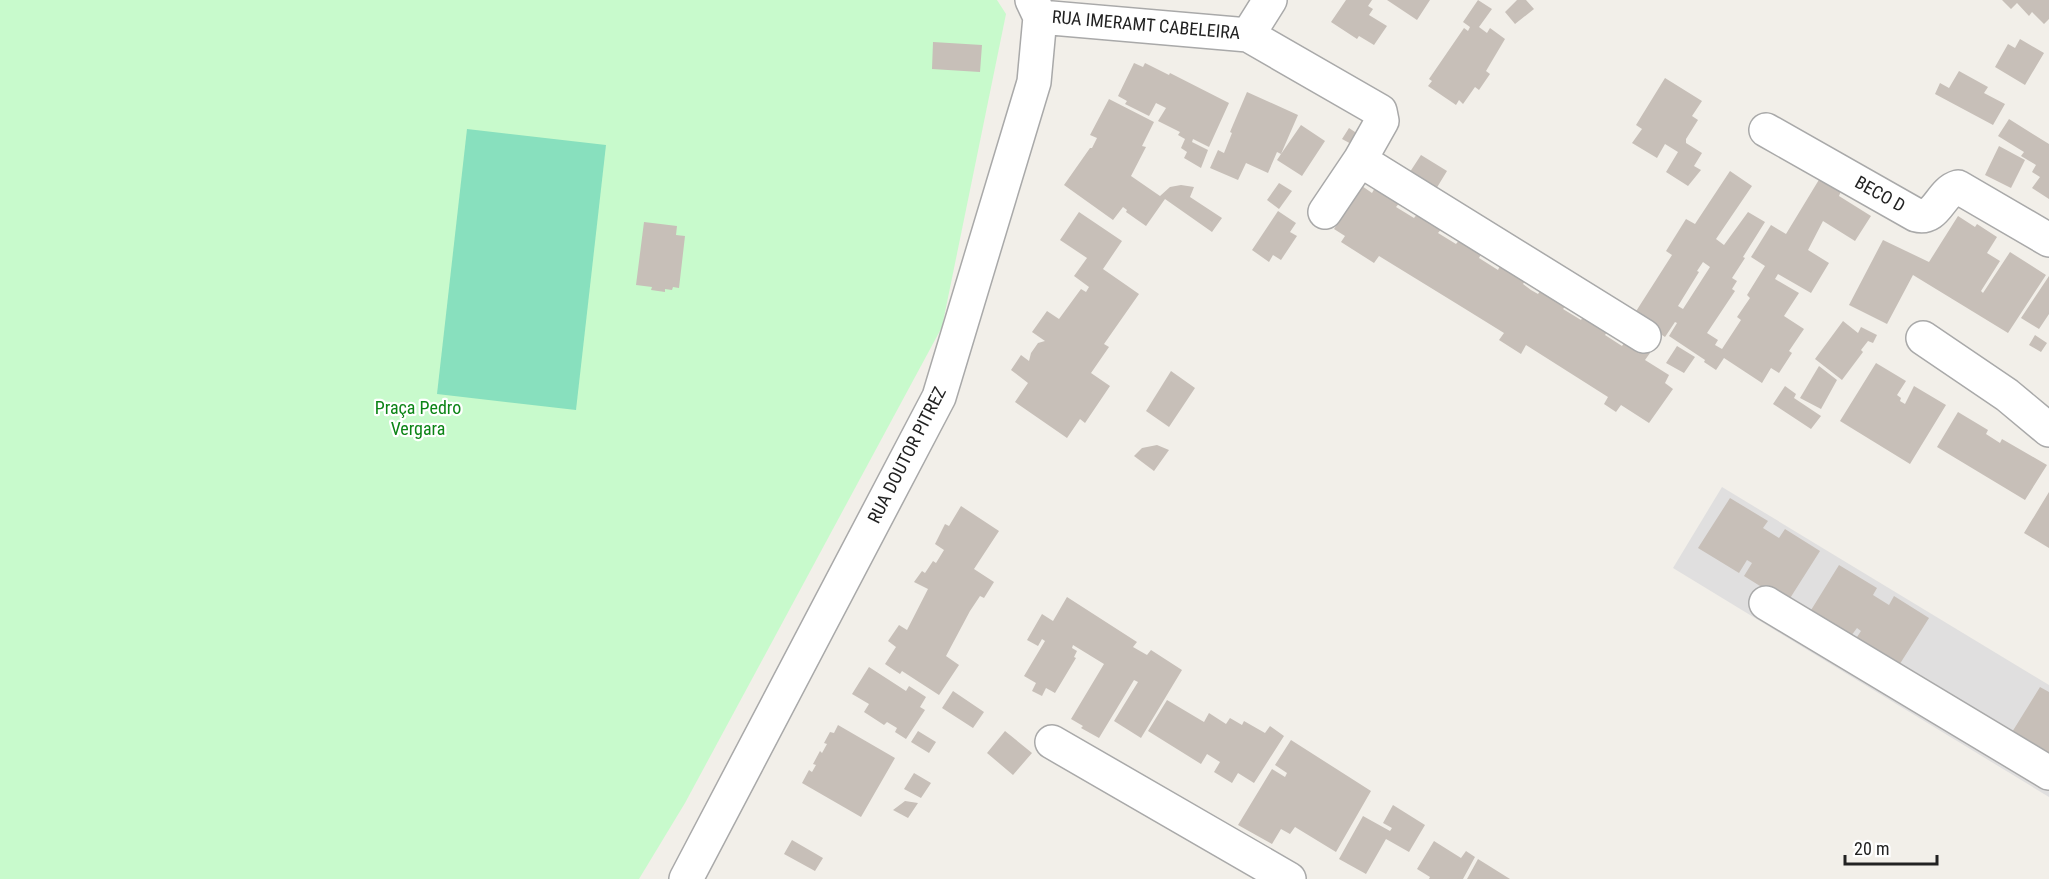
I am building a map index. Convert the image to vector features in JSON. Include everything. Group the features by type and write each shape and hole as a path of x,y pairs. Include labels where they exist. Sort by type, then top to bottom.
{"street":[{"name":"RUA IMERAMT CABELEIRA","path":"1036,8 1248,35 1270,0"},
{"name":"RUA DOUTOR PITREZ","path":"686,879 939,397 1034,82 1036,8"},
{"path":"1248,35 1380,111 1382,116 1379,127 1360,160 1324,212"},
{"name":"BECO D","path":"1766,130 1916,215 1922,217 1929,215 1947,193 1958,187 2049,240"},
{"path":"1360,160 1644,336"},
{"path":"1923,338 2007,395 2049,430"},
{"path":"1766,603 2049,773"},
{"path":"1052,742 1289,879"}],"shaded area":[{"path":"1722,487 2049,685 2049,797 1673,568"}],"green space":[{"name":"Praça Pedro Vergara","path":"0,0 997,0 1006,14 942,327 685,803 639,879 0,879"},
{"path":"467,129 606,145 576,410 437,394"}],"building":[{"path":"1346,0 1372,0 1368,6 1373,9 1369,15 1387,26 1374,45 1359,36 1357,39 1331,22"},
{"path":"1387,0 1430,0 1417,20"},
{"path":"1478,0 1492,9 1479,27 1487,33 1490,28 1505,39 1486,71 1490,74 1479,90 1475,87 1463,104 1459,100 1456,105 1428,86 1432,81 1429,79 1464,28 1468,31 1470,27 1463,22"},
{"path":"1517,0 1526,0 1534,9 1515,24 1505,12"},
{"path":"2002,0 2049,0 2049,19 2044,24 2032,12 2029,16 2017,3 2011,9"},
{"path":"2020,39 2044,53 2025,85 1995,67 2008,44 2015,48"},
{"path":"933,42 982,45 980,72 932,69"},
{"path":"1134,63 1143,67 1145,63 1169,75 1170,73 1229,103 1209,147 1193,139 1192,142 1208,150 1201,168 1184,158 1187,152 1181,148 1185,139 1178,135 1180,132 1158,121 1166,108 1156,103 1149,116 1125,104 1127,101 1118,96"},
{"path":"1959,71 1988,87 1984,93 2005,104 1993,125 1935,94 1940,83 1949,88"},
{"path":"1665,78 1702,101 1692,116 1698,120 1686,139 1686,143 1702,153 1694,166 1701,170 1688,186 1666,172 1678,152 1665,144 1657,158 1632,143 1642,129 1636,125"},
{"path":"1247,92 1298,115 1281,154 1277,152 1268,173 1246,163 1238,180 1210,168 1218,150 1224,153"},
{"path":"1109,99 1154,122 1142,146 1146,147 1131,176 1160,196 1170,187 1181,185 1194,187 1190,197 1222,218 1212,232 1165,199 1146,226 1126,212 1127,210 1123,207 1113,220 1064,185 1092,148 1097,138 1090,135"},
{"path":"2009,119 2049,144 2049,199 2032,188 2040,177 2032,172 2036,165 2021,156 2024,152 1998,136"},
{"path":"1301,125 1325,141 1302,176 1277,160"},
{"path":"1349,128 1361,136 1355,146 1342,139"},
{"path":"1999,146 2025,160 2011,188 1985,175"},
{"path":"1421,155 1447,171 1433,194 1406,178"},
{"path":"1730,171 1752,186 1716,239 1724,245 1748,212 1765,222 1732,278 1737,281 1732,289 1735,291 1707,333 1718,340 1715,345 1722,349 1741,320 1737,317 1750,298 1747,295 1765,266 1751,257 1771,225 1786,234 1820,178 1841,191 1839,196 1871,216 1855,241 1823,221 1808,250 1829,263 1811,293 1778,274 1775,279 1799,293 1784,316 1804,329 1789,351 1792,353 1779,373 1771,368 1762,383 1724,358 1716,370 1704,362 1705,360 1669,336 1677,323 1675,322 1665,337 1633,316 1672,255 1666,251 1686,219 1695,224","holes":["1703,262 1710,267 1683,309 1678,306"]},
{"path":"1279,183 1292,191 1279,209 1267,200"},
{"path":"1362,186 1372,193 1376,186 1401,201 1396,207 1414,218 1419,212 1443,227 1438,233 1456,244 1461,238 1483,251 1479,258 1498,270 1502,262 1527,278 1523,284 1538,294 1543,287 1568,303 1563,309 1581,320 1585,314 1610,328 1605,335 1622,346 1627,339 1650,353 1645,360 1669,375 1665,383 1673,389 1649,423 1621,405 1616,412 1604,404 1608,397 1526,345 1521,354 1499,340 1504,333 1379,256 1374,263 1341,242 1345,236 1334,229"},
{"path":"1278,211 1296,223 1290,232 1297,236 1281,260 1273,255 1269,262 1252,250"},
{"path":"1079,212 1122,241 1103,269 1139,294 1104,344 1109,347 1091,373 1110,386 1085,423 1080,419 1067,438 1015,402 1028,383 1011,370 1021,355 1029,361 1038,343 1045,341 1032,332 1047,311 1059,319 1081,289 1086,292 1089,287 1074,276 1087,258 1060,240"},
{"path":"1958,216 1975,227 1977,224 1997,237 1987,253 2000,261 1981,291 1983,293 2010,252 2046,275 2008,333 1913,275 1887,324 1849,305 1883,240 1929,262"},
{"path":"644,222 677,226 676,235 685,236 679,288 665,289 665,292 651,290 652,287 636,285"},
{"path":"2049,276 2049,314 2039,329 2021,318"},
{"path":"1843,321 1858,333 1861,327 1877,335 1873,343 1868,341 1861,350 1863,352 1842,380 1815,359"},
{"path":"2035,335 2047,343 2041,352 2029,345"},
{"path":"1677,346 1695,357 1684,373 1666,363"},
{"path":"1876,363 1906,381 1897,395 1905,404 1914,386 1946,405 1910,464 1840,421"},
{"path":"1819,366 1837,380 1821,409 1800,398"},
{"path":"1171,371 1195,388 1169,427 1146,411"},
{"path":"1785,386 1796,394 1794,398 1821,416 1811,429 1773,404"},
{"path":"1958,412 1988,430 1986,434 2000,443 2002,439 2047,465 2025,500 1937,447"},
{"path":"1157,445 1169,450 1154,471 1134,456 1142,448"},
{"path":"2049,492 2049,548 2024,533"},
{"path":"1730,498 1768,521 1763,528 1779,538 1785,529 1820,551 1787,603 1744,576 1752,563 1747,560 1739,573 1698,548"},
{"path":"961,506 999,531 974,569 994,582 984,598 980,596 970,611 946,656 959,665 939,695 902,671 900,674 885,664 896,647 888,641 899,625 907,630 928,589 914,582 922,571 925,573 933,561 936,563 944,550 935,544 945,524 949,526"},
{"path":"1839,565 1877,588 1873,595 1889,605 1894,596 1929,618 1896,670 1853,643 1861,631 1857,628 1848,640 1808,615"},
{"path":"1067,597 1137,642 1133,647 1147,655 1151,650 1182,670 1141,738 1114,721 1138,682 1134,680 1099,738 1081,728 1083,726 1071,719 1104,664 1073,645 1072,648 1077,651 1074,657 1076,658 1055,693 1046,688 1042,696 1032,691 1036,683 1024,676 1045,641 1042,639 1038,646 1027,640 1042,614 1053,621"},
{"path":"869,667 906,691 909,686 926,697 920,707 925,710 906,739 895,732 897,728 887,722 884,725 864,712 869,704 852,694"},
{"path":"2040,687 2049,692 2049,762 2009,737"},
{"path":"953,691 984,712 973,728 942,708"},
{"path":"1167,700 1204,722 1209,713 1226,724 1230,718 1242,725 1244,721 1265,733 1270,726 1284,736 1254,783 1238,773 1232,783 1214,772 1220,762 1207,754 1201,764 1148,731"},
{"path":"838,725 895,758 861,817 802,783 809,770 812,772 816,765 813,764 827,744 824,743 830,732 834,733"},
{"path":"918,731 936,742 929,753 911,742"},
{"path":"1005,731 1032,753 1013,775 987,753"},
{"path":"1291,740 1371,791 1336,852 1295,827 1290,834 1281,829 1272,844 1238,825 1272,769 1285,777 1287,773 1275,765"},
{"path":"914,773 931,783 921,798 904,789"},
{"path":"905,801 918,803 908,818 893,810"},
{"path":"1393,805 1425,825 1409,852 1386,839 1366,874 1339,859 1363,816 1390,831 1392,828 1383,823"},
{"path":"792,840 823,858 815,871 784,854"},
{"path":"1434,841 1461,858 1466,851 1475,857 1463,879 1429,879 1430,877 1417,869"},
{"path":"1478,859 1510,879 1467,879"}]}
